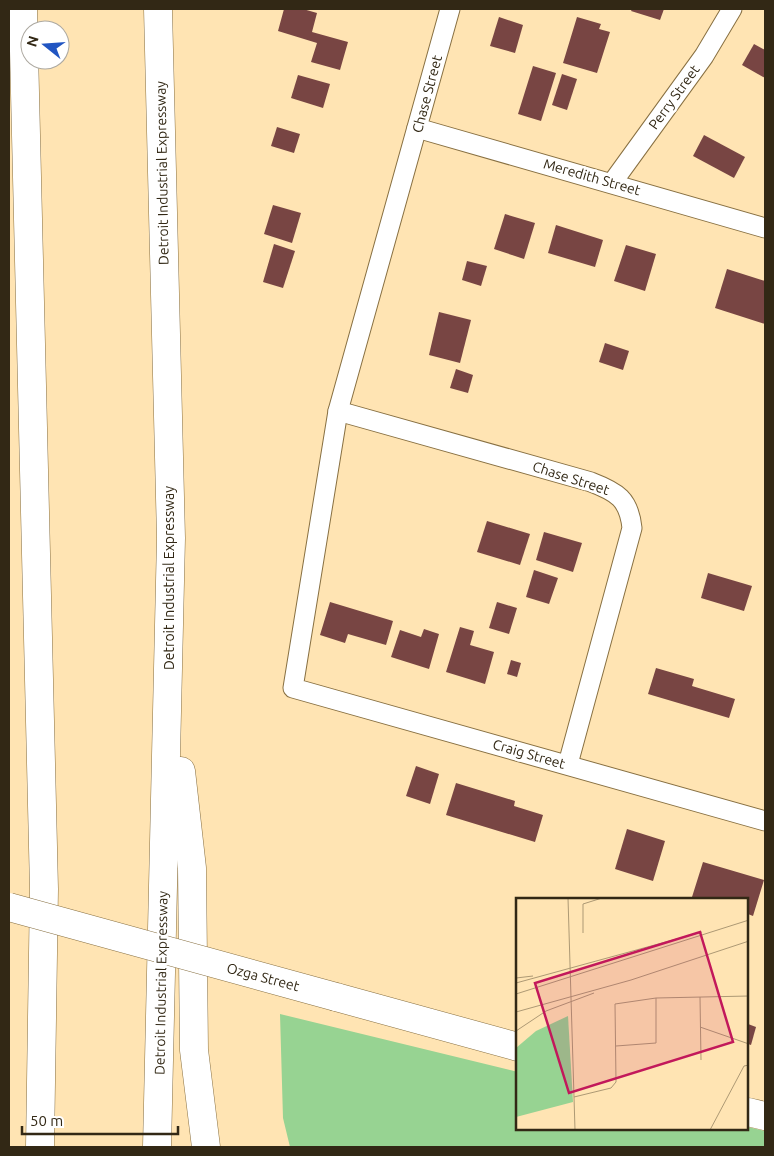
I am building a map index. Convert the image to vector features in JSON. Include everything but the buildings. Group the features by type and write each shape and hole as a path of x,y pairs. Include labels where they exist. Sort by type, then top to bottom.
{"main road":[{"path":"23,9 44,879 43,1049 40,1147"},
{"name":"Detroit Industrial Expressway","path":"157,1147 170,663 171,538 158,9"},
{"path":"170,663 192,868 194,1050 206,1147"},
{"name":"Ozga Street","path":"9,907 516,1046"},
{"path":"749,1112 765,1116"}],"street":[{"name":"Chase Street","path":"293,688 338,411 450,9"},
{"name":"Perry Street","path":"612,183 704,56 732,9"},
{"name":"Meredith Street","path":"418,128 765,228"},
{"name":"Chase Street","path":"338,411 592,482 614,491 625,502 630,513 632,528 568,764"},
{"name":"Craig Street","path":"293,688 765,821"}],"green space":[{"path":"280,1014 516,1072 516,1131 749,1131 749,1127 765,1131 765,1147 290,1147 283,1118"}]}
